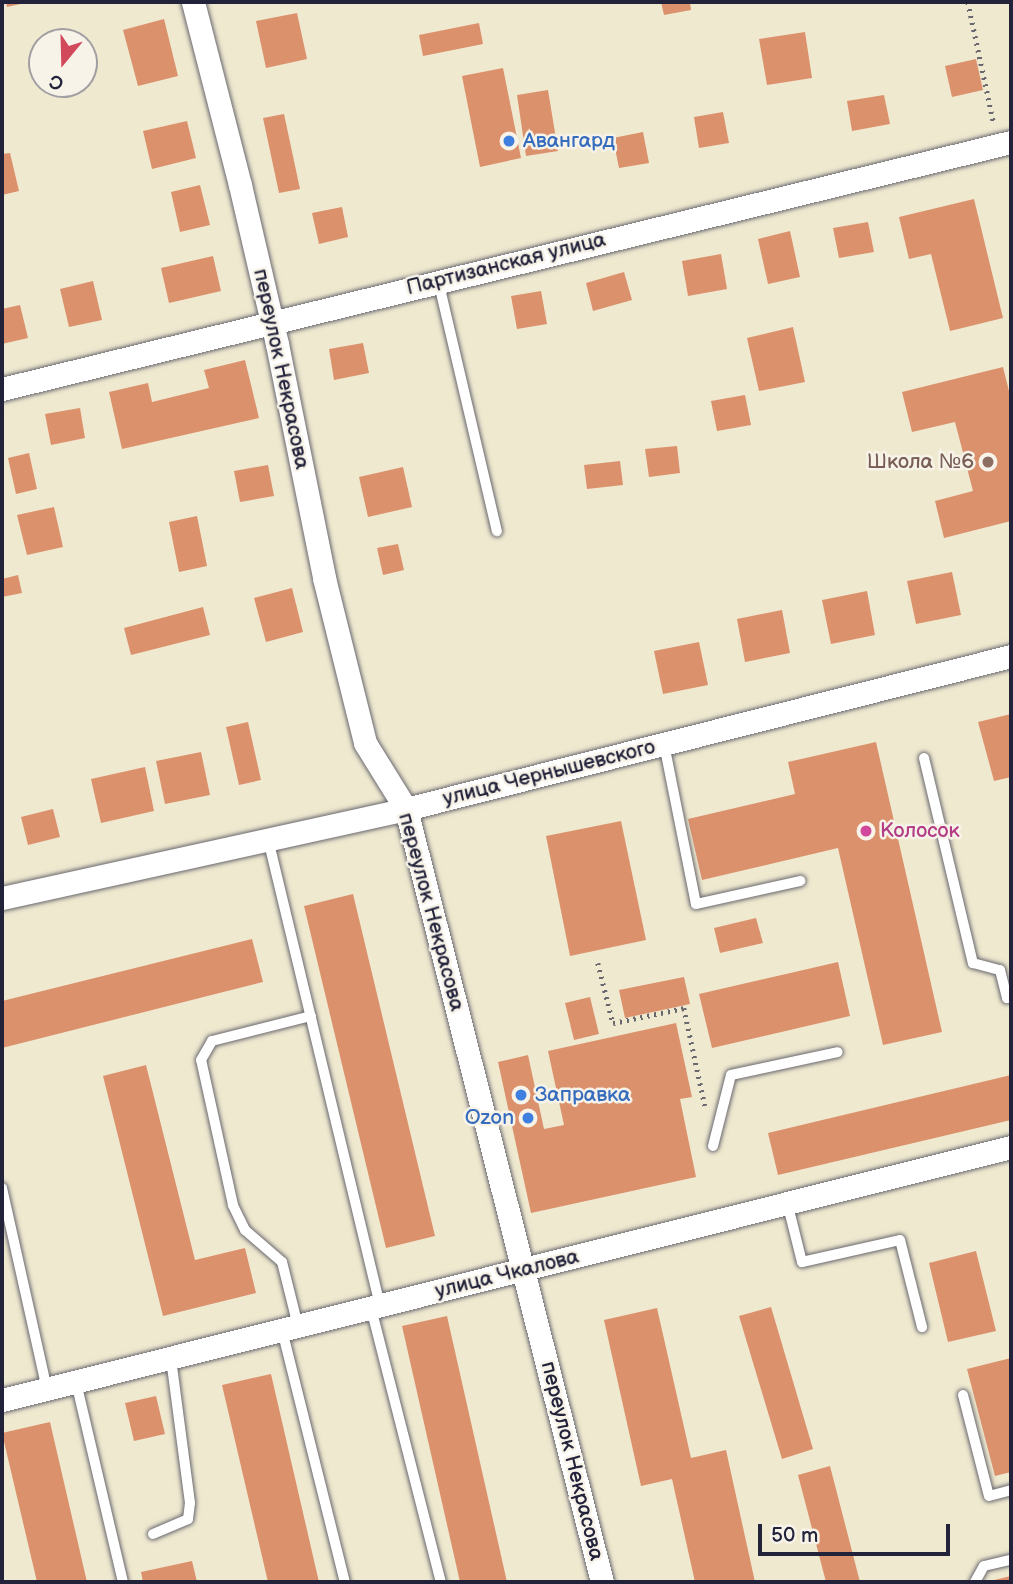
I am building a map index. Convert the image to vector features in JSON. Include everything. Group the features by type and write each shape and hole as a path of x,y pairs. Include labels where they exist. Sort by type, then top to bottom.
{"street":[{"name":"переулок Некрасова","path":"192,2 272,323 324,578 365,743 406,809 602,1582"},
{"name":"Партизанская улица","path":"2,388 1005,144"},
{"name":"улица Чернышевского","path":"2,898 406,809 1011,656"},
{"name":"улица Чкалова","path":"2,1400 1011,1147"}],"lane":[{"path":"438,280 497,531"},
{"path":"664,744 696,904 800,881"},
{"path":"924,758 973,963 1000,970 1007,998 1011,997"},
{"path":"268,839 442,1582"},
{"path":"310,1016 212,1041 201,1060 233,1205 244,1230 282,1262 290,1328 345,1582"},
{"path":"713,1146 731,1075 838,1052"},
{"path":"2,1188 47,1389"},
{"path":"787,1202 802,1262 900,1240 922,1326"},
{"path":"153,1534 188,1519 190,1503 171,1358"},
{"path":"76,1382 123,1582"},
{"path":"963,1395 989,1496 1011,1490"},
{"path":"975,1582 984,1566 1011,1560"}],"path":[{"path":"968,2 1005,144"},
{"path":"598,963 613,1023 684,1008 705,1109"}],"building":[{"path":"6,2 25,2 25,3 7,7"},
{"path":"661,2 690,2 691,10 664,15"},
{"path":"297,13 307,59 266,68 256,21"},
{"path":"164,19 178,76 138,86 123,30"},
{"path":"479,23 483,44 423,56 419,35"},
{"path":"805,32 812,78 767,85 759,39"},
{"path":"976,59 983,90 952,97 945,66"},
{"path":"503,68 521,158 480,167 462,76"},
{"path":"548,90 558,151 526,156 517,95"},
{"path":"884,95 890,124 852,131 847,101"},
{"path":"723,112 729,143 699,148 694,117"},
{"path":"284,114 300,189 279,193 263,118"},
{"path":"187,121 196,158 152,169 143,131"},
{"path":"643,132 649,163 619,168 613,138"},
{"path":"10,153 19,191 2,195 2,154"},
{"path":"200,185 210,225 180,232 171,192"},
{"path":"974,199 1003,318 950,331 931,254 909,259 899,217"},
{"path":"342,207 348,237 319,244 312,213"},
{"path":"868,222 874,252 839,258 833,228"},
{"path":"790,231 800,277 768,284 758,239"},
{"path":"721,254 727,289 688,296 682,261"},
{"path":"213,256 221,291 169,303 161,268"},
{"path":"624,272 632,300 593,311 586,283"},
{"path":"93,281 102,320 69,327 60,289"},
{"path":"541,291 547,324 517,329 511,296"},
{"path":"20,305 28,338 2,344 2,309"},
{"path":"793,327 805,382 759,391 747,338"},
{"path":"363,343 369,373 334,380 329,349"},
{"path":"245,360 259,418 122,449 109,392 148,383 152,402 209,388 204,370"},
{"name":"Школа №6","path":"1003,367 1011,399 1011,521 944,538 935,501 973,491 955,422 912,432 902,392"},
{"path":"745,395 751,425 717,431 711,401"},
{"path":"80,408 85,438 51,445 45,414"},
{"path":"677,446 680,473 649,477 645,449"},
{"path":"29,453 37,489 16,494 8,458"},
{"path":"620,461 623,485 587,489 584,465"},
{"path":"268,465 274,496 240,502 234,471"},
{"path":"403,467 412,507 368,517 359,477"},
{"path":"54,507 63,547 27,555 17,515"},
{"path":"197,516 207,566 179,572 169,522"},
{"path":"398,544 404,570 383,575 377,548"},
{"path":"952,572 961,615 916,624 907,581"},
{"path":"18,575 22,593 2,597 2,579"},
{"path":"292,588 303,632 266,642 254,598"},
{"path":"867,591 875,635 831,644 822,600"},
{"path":"203,607 210,635 131,655 124,628"},
{"path":"782,610 790,653 745,662 737,619"},
{"path":"699,642 708,685 663,694 654,651"},
{"path":"1011,714 1011,777 994,781 978,722"},
{"path":"248,722 261,780 239,785 226,727"},
{"path":"876,742 942,1032 883,1045 838,848 702,880 688,819 795,794 788,762"},
{"path":"201,752 210,795 165,804 156,761"},
{"path":"145,767 154,811 101,823 91,779"},
{"path":"53,809 60,837 28,845 21,817"},
{"path":"621,821 646,940 570,956 546,836"},
{"path":"353,894 435,1236 386,1248 304,906"},
{"path":"756,918 763,943 720,953 714,928"},
{"path":"252,939 263,982 2,1048 2,1001"},
{"path":"838,962 850,1016 712,1048 699,994"},
{"path":"684,977 690,1004 625,1018 619,990"},
{"path":"590,997 599,1034 574,1040 565,1003"},
{"path":"676,1023 692,1097 680,1099 696,1177 531,1213 498,1062 528,1055 544,1129 564,1125 548,1051"},
{"path":"146,1065 195,1260 245,1248 256,1293 163,1316 103,1076"},
{"path":"1011,1075 1011,1120 778,1175 768,1133"},
{"path":"976,1251 996,1331 948,1342 929,1263"},
{"path":"771,1307 813,1449 782,1459 739,1316"},
{"path":"657,1308 691,1458 726,1450 755,1582 695,1582 672,1479 641,1486 604,1320"},
{"path":"447,1316 507,1582 460,1582 402,1326"},
{"path":"1011,1358 1011,1472 995,1476 967,1369"},
{"path":"271,1374 319,1582 268,1582 222,1385"},
{"path":"156,1396 165,1434 134,1441 125,1403"},
{"path":"50,1422 87,1582 37,1582 2,1433"},
{"path":"830,1466 860,1582 826,1582 798,1475"},
{"path":"192,1561 197,1582 143,1582 141,1572"},
{"path":"1011,1576 1011,1582 990,1582 990,1581"}],"place":[{"name":"Авангард","path":"509,141"},
{"name":"Школа №6","path":"988,462"},
{"name":"Колосок","path":"866,831"},
{"name":"Заправка","path":"521,1095"},
{"name":"Ozon","path":"528,1118"}]}
